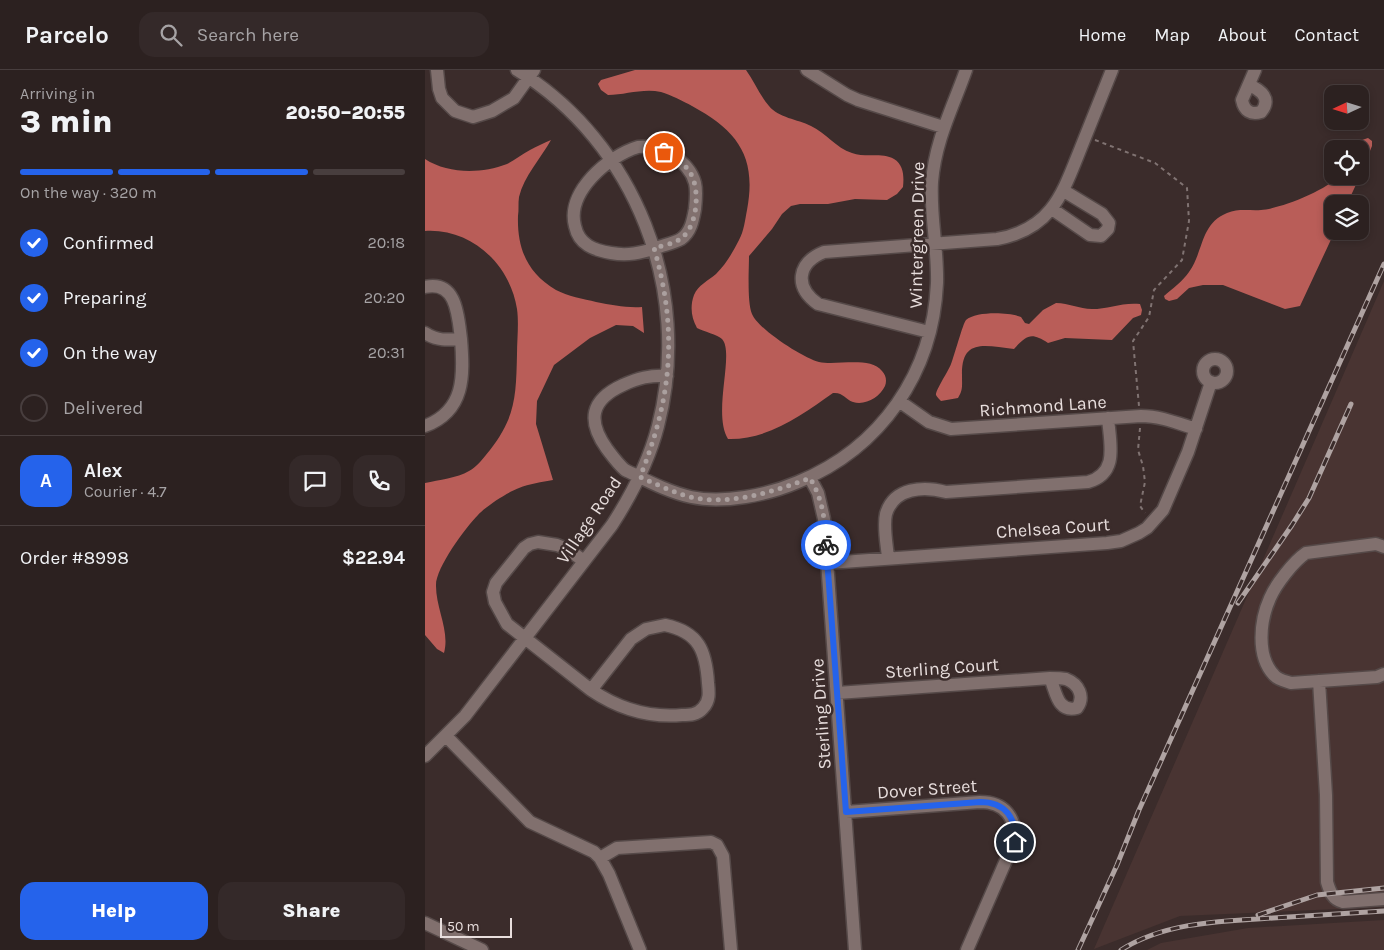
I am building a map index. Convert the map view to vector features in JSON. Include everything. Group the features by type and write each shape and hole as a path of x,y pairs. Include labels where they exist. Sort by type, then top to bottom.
{"street":[{"path":"437,70 442,98 455,111 473,117 491,111 513,98 531,74"},
{"name":"Village Road","path":"425,756 465,716 612,525 640,477 658,426 667,376 669,348 665,292 654,248 634,199 612,162 595,138 577,118 531,74 517,70"},
{"path":"809,70 847,96 943,127"},
{"name":"Wintergreen Drive","path":"667,376 651,375 638,378 613,389 602,398 595,414 594,424 597,436 618,464 625,470 676,493 708,500 724,500 793,484 825,471 852,452 880,426 906,392 915,374 929,332 936,300 937,268 933,182 938,144 966,70"},
{"path":"929,332 818,304 805,292 802,274 809,261 824,252 1012,236 1026,230 1052,209 1064,191 1112,70"},
{"path":"1249,85 1255,70"},
{"path":"647,146 656,148 683,164 693,177 696,193 694,218 691,227 679,240 654,248 624,255 599,251 589,247 581,240 576,231 573,213 577,197 593,176 629,150 647,146"},
{"path":"1052,209 1090,235 1101,236 1109,229 1109,223 1102,214 1064,191"},
{"path":"425,287 440,287 450,294 459,321 461,339 461,383 459,396 445,415 436,422 425,426"},
{"path":"425,333 443,340 461,339"},
{"name":"Chelsea Court","path":"828,562 1107,542 1128,538 1147,528 1163,510 1196,429 1211,382"},
{"name":"Richmond Lane","path":"899,401 929,422 951,428 1153,416 1196,429"},
{"path":"888,558 886,515 890,507 902,494 921,488 931,488 946,492 1095,480 1106,471 1110,464 1108,418"},
{"name":"Sterling Drive","path":"810,478 822,505 828,562 855,950"},
{"path":"584,562 567,549 557,545 538,542 524,548 496,583 493,592 495,602 507,624 591,690 618,706 634,712 669,716 693,715 704,707 708,701 709,694 706,661 699,644 685,631 665,625 655,626 638,633 631,639 591,690"},
{"path":"1384,546 1376,544 1306,554 1301,557 1282,579 1270,597 1264,615 1263,631 1263,652 1269,669 1282,681 1291,683 1377,678 1384,674"},
{"name":"Sterling Court","path":"837,693 1050,678"},
{"path":"1319,681 1326,795 1327,882 1330,893 1338,901 1343,902 1384,899"},
{"path":"446,736 530,822 593,852 600,858 609,874 640,950"},
{"name":"Dover Street","path":"846,812 988,802 994,803 1005,810 1015,827 1015,842 967,950"},
{"path":"600,858 617,848 711,842 717,845 723,856 731,950"},
{"path":"425,923 481,950"}],"path":[{"path":"1095,140 1155,163 1187,188 1189,221 1183,260 1154,290 1149,317 1133,341 1139,406"},
{"path":"1140,428 1139,450 1145,482 1141,506 1145,513"}],"shaded area":[{"path":"635,70 746,70 773,110 783,116 811,126 846,151 862,155 889,157 900,165 903,175 903,187 897,194 887,200 855,199 828,204 800,204 791,206 782,214 749,256 749,302 750,309 756,320 772,335 792,349 819,362 861,363 877,366 886,380 883,390 872,400 858,403 833,393 809,410 771,431 743,438 728,439 722,414 725,346 722,339 697,328 692,316 692,307 696,292 723,266 742,233 749,191 749,175 746,160 741,147 721,125 685,102 665,93 654,91 608,95 601,90 598,84 601,80"},
{"path":"1368,138 1372,141 1369,153 1369,140 1362,140"},
{"path":"551,140 529,174 519,197 519,239 526,259 538,276 560,292 596,302 625,307 642,307 644,333 633,326 616,325 590,338 554,365 537,401 536,424 553,480 519,488 482,511 472,521 445,559 436,586 445,636 444,653 437,649 425,635 425,483 453,477 472,469 499,438 510,416 515,394 518,320 513,293 506,277 486,252 472,242 458,236 442,232 425,231 425,159 444,168 454,170 486,170 507,164"},
{"path":"1327,185 1356,185 1351,195 1324,195 1324,240 1331,240 1300,306 1285,309 1223,285 1203,285 1189,288 1177,299 1169,301 1165,299 1164,296 1181,282 1189,272 1207,231 1218,218 1231,211 1269,209 1314,193"},
{"path":"1384,281 1384,907 1180,916 1094,949"},
{"path":"1056,303 1092,309 1140,304 1142,310 1141,315 1133,318 1112,340 1065,338 1048,343 1033,336 1026,338 1014,349 994,346 977,347 966,355 958,398 941,401 937,397 936,393 951,364 966,320 977,315 1001,313 1016,315 1029,324 1043,310"},
{"path":"1384,920 1384,950 1147,950 1161,943 1248,928"}],"railway":[{"path":"1078,950 1384,264"},
{"path":"1238,603 1309,498 1351,404"},
{"path":"1258,915 1317,895 1384,888"},
{"path":"1121,950 1138,941 1175,928 1214,922 1384,911"}],"way so far":[{"path":"664,152 689,170 693,177 696,193 694,218 691,227 685,235 679,240 654,248 665,292 669,348 665,394 658,426 640,477 676,493 708,500 724,500 756,494 810,478 822,505 825,519 826,545"}],"route":[{"path":"826,545 846,812 980,802 994,803 1005,810 1012,819 1015,827 1015,842"}]}
